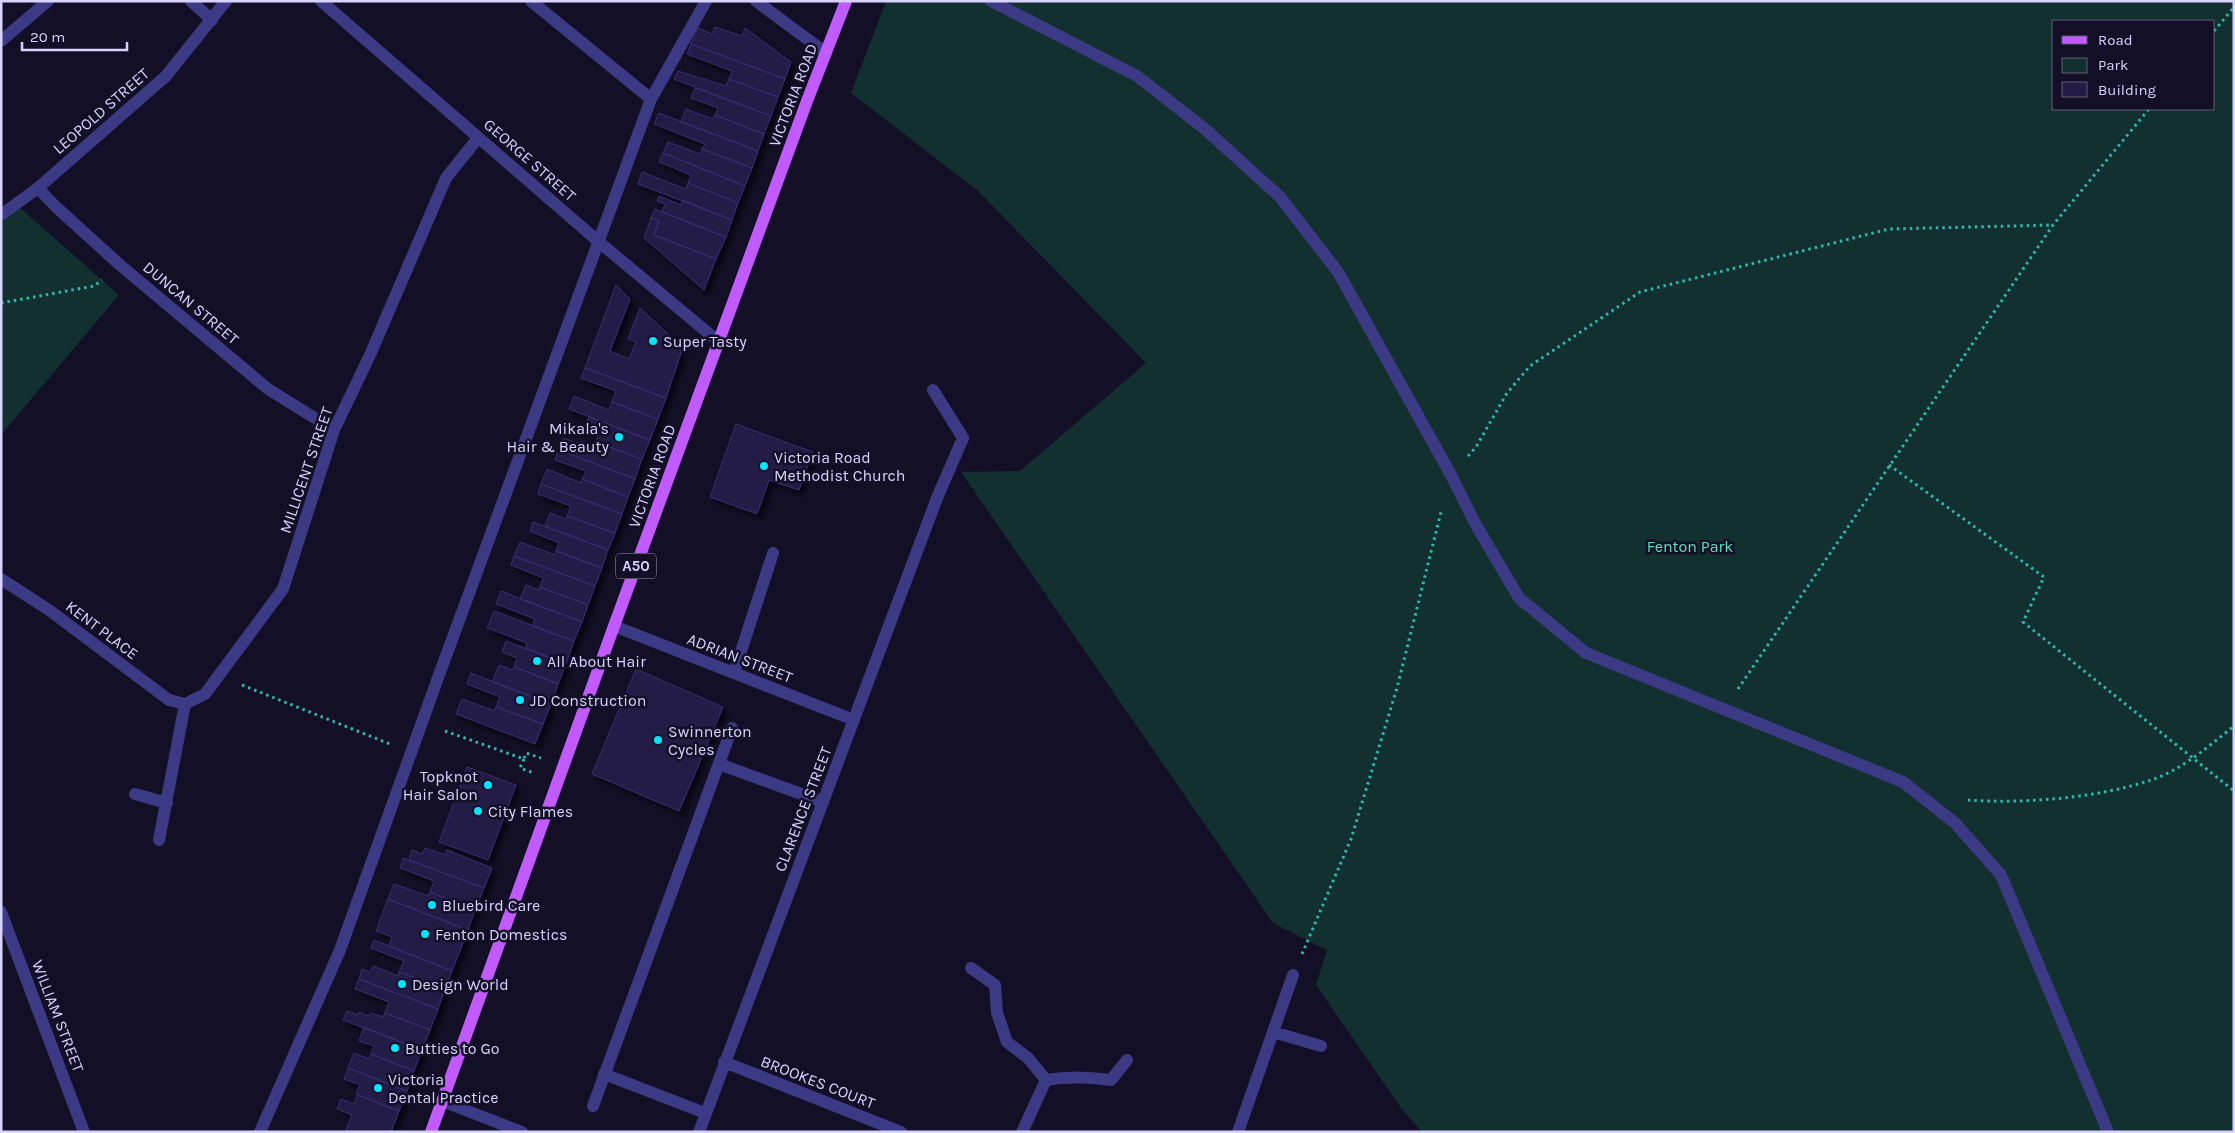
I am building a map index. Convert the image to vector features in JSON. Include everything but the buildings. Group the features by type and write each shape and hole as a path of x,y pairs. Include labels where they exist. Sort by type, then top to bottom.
{"main road":[{"name":"VICTORIA ROAD","path":"431,1132 565,767 614,626 846,1"}],"street":[{"path":"1,40 48,1"},
{"path":"191,1 212,20"},
{"name":"LEOPOLD STREET","path":"1,215 38,188 166,76 226,1"},
{"path":"531,1 651,99"},
{"path":"260,1132 340,950 421,723 651,99 706,1"},
{"path":"756,1 826,53"},
{"path":"991,1 1137,76 1205,129 1280,197 1338,272 1451,474 1476,525 1519,598 1586,653 1903,782 1954,823 2001,875 2108,1132"},
{"name":"GEORGE STREET","path":"329,4 478,138 719,342"},
{"name":"MILLICENT STREET","path":"185,704 204,694 220,676 283,589 334,430 370,355 446,178 478,138"},
{"name":"DUNCAN STREET","path":"38,188 54,206 120,265 268,389 334,430"},
{"name":"CLARENCE STREET","path":"699,1132 937,498 964,438 933,390"},
{"path":"734,673 773,553"},
{"name":"KENT PLACE","path":"1,579 48,610 168,700 185,704"},
{"name":"ADRIAN STREET","path":"614,626 854,720"},
{"path":"160,840 185,704"},
{"path":"593,1106 732,728"},
{"path":"719,764 823,802"},
{"path":"135,794 167,803"},
{"name":"WILLIAM STREET","path":"1,912 84,1132"},
{"path":"970,968 995,985 997,1013 1007,1042 1028,1058 1046,1080"},
{"path":"1238,1132 1293,975"},
{"path":"1273,1032 1321,1046"},
{"path":"1046,1080 1074,1077 1112,1080 1127,1060"},
{"name":"BROOKES COURT","path":"724,1062 901,1132"},
{"path":"604,1074 705,1113"},
{"path":"1022,1132 1046,1080"},
{"path":"442,1102 522,1132"}],"path":[{"path":"2215,30 2234,7"},
{"path":"1725,708 2053,225 2148,110"},
{"path":"1293,975 1351,839 1397,688 1451,474 1476,447 1507,393 1530,366 1640,292 1889,229 2053,225"},
{"path":"1,303 94,286 120,265"},
{"path":"1889,465 2044,577 2023,622 2234,791"},
{"path":"220,676 411,753"},
{"path":"421,723 524,759 526,753 565,767"},
{"path":"1959,800 2004,803 2101,793 2155,779 2192,759 2234,726"}],"green space":[{"name":"Fenton Park","path":"886,1 2234,1 2234,1132 1422,1132 1401,1108 1316,985 1327,950 1273,923 961,472 1020,471 1146,363 978,191 851,93"},
{"path":"19,207 119,295 1,435 1,219"}],"place":[{"name":"Super Tasty","path":"653,341"},
{"name":"Mikala's Hair & Beauty","path":"619,437"},
{"name":"Victoria Road Methodist Church","path":"764,466"},
{"name":"All About Hair","path":"537,661"},
{"name":"JD Construction","path":"520,700"},
{"name":"Swinnerton Cycles","path":"658,740"},
{"name":"Topknot Hair Salon","path":"488,785"},
{"name":"City Flames","path":"478,811"},
{"name":"Bluebird Care","path":"432,905"},
{"name":"Fenton Domestics","path":"425,934"},
{"name":"Design World","path":"402,984"},
{"name":"Butties to Go","path":"395,1048"},
{"name":"Victoria Dental Practice","path":"378,1088"}]}
